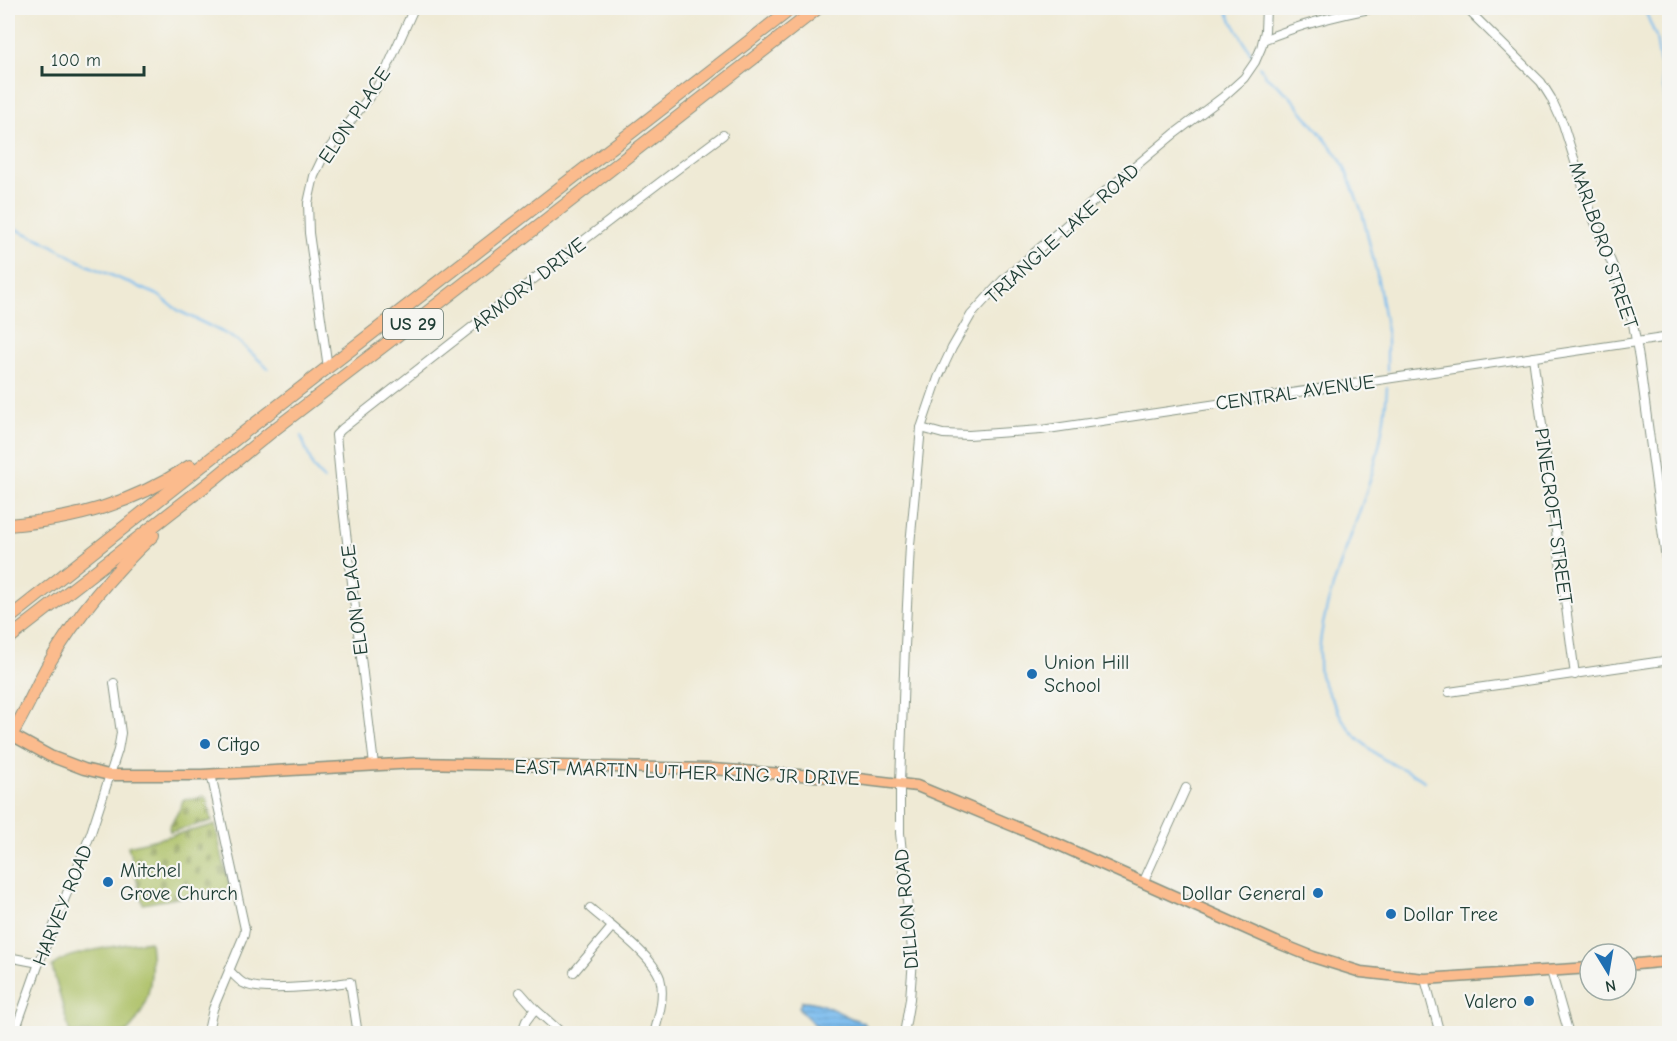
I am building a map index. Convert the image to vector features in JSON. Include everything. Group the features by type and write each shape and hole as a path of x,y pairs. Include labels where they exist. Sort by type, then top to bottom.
{"highway":[{"name":"US 29","path":"8,619 256,423 792,8"},
{"name":"US 29","path":"8,639 818,8"},
{"path":"8,525 79,515 128,499 174,477 256,423"},
{"path":"9,736 70,630 93,600 139,548 214,479"}],"main road":[{"name":"EAST MARTIN LUTHER KING JR DRIVE","path":"9,736 50,756 84,769 109,775 211,774 416,763 712,769 858,778 900,783 917,786 1058,844 1313,957 1361,972 1425,979 1578,969"},
{"path":"1638,964 1670,962"}],"street":[{"name":"ELON PLACE","path":"328,368 309,233 308,203 314,176 324,155 377,87 414,8"},
{"name":"TRIANGLE LAKE ROAD","path":"900,783 910,545 921,428 938,378 952,348 971,315 1003,280 1244,78 1255,63 1263,40 1266,8"},
{"path":"1263,40 1282,32 1341,15 1375,8"},
{"name":"MARLBORO STREET","path":"1466,8 1541,82 1551,98 1563,124 1592,214 1623,291 1636,341 1670,589"},
{"name":"ARMORY DRIVE","path":"336,435 643,194 723,135"},
{"name":"CENTRAL AVENUE","path":"921,428 944,434 969,435 1041,430 1670,337"},
{"name":"PINECROFT STREET","path":"1533,357 1575,675"},
{"name":"ELON PLACE","path":"336,435 374,765"},
{"path":"1449,692 1670,660"},
{"name":"HARVEY ROAD","path":"14,1034 39,963 91,833 118,750 121,733 114,683"},
{"path":"208,1030 213,1009 245,928 211,774"},
{"name":"DILLON ROAD","path":"900,783 900,833 913,959 904,1034"},
{"path":"1143,883 1186,788"},
{"path":"590,908 650,961 660,979 662,998 654,1034"},
{"path":"574,972 612,927"},
{"path":"8,957 39,963"},
{"path":"229,970 243,983 257,987 296,988 350,982 357,1028"},
{"path":"1551,971 1569,1034"},
{"path":"1425,979 1440,1034"},
{"path":"520,992 563,1034"},
{"path":"521,1034 526,1021 535,1009"}],"green space":[{"path":"206,797 212,821 170,832 169,827 183,800"},
{"path":"215,825 230,889 143,904 128,846"},
{"path":"150,941 149,990 146,1002 134,1024 126,1033 70,1033 52,967 58,962 82,953"}],"water":[{"path":"802,1001 821,1005 862,1022 867,1027 866,1033 823,1033 800,1010"}],"waterway":[{"path":"1226,8 1252,55"},
{"path":"1644,8 1656,37 1670,131"},
{"path":"1259,66 1266,76 1289,95 1337,154 1344,166 1362,212 1377,275 1387,331 1387,371"},
{"path":"8,226 44,241 87,265 158,295 179,311 238,341 268,368"},
{"path":"1387,387 1382,433 1375,463 1326,612 1321,634 1320,675 1341,717 1356,736 1385,760 1425,782"},
{"path":"301,436 313,467 324,480"}],"place":[{"name":"Union Hill School","path":"1032,674"},
{"name":"Citgo","path":"205,744"},
{"name":"Mitchel Grove Church","path":"108,882"},
{"name":"Dollar General","path":"1318,893"},
{"name":"Dollar Tree","path":"1391,914"},
{"name":"Valero","path":"1529,1001"}]}
